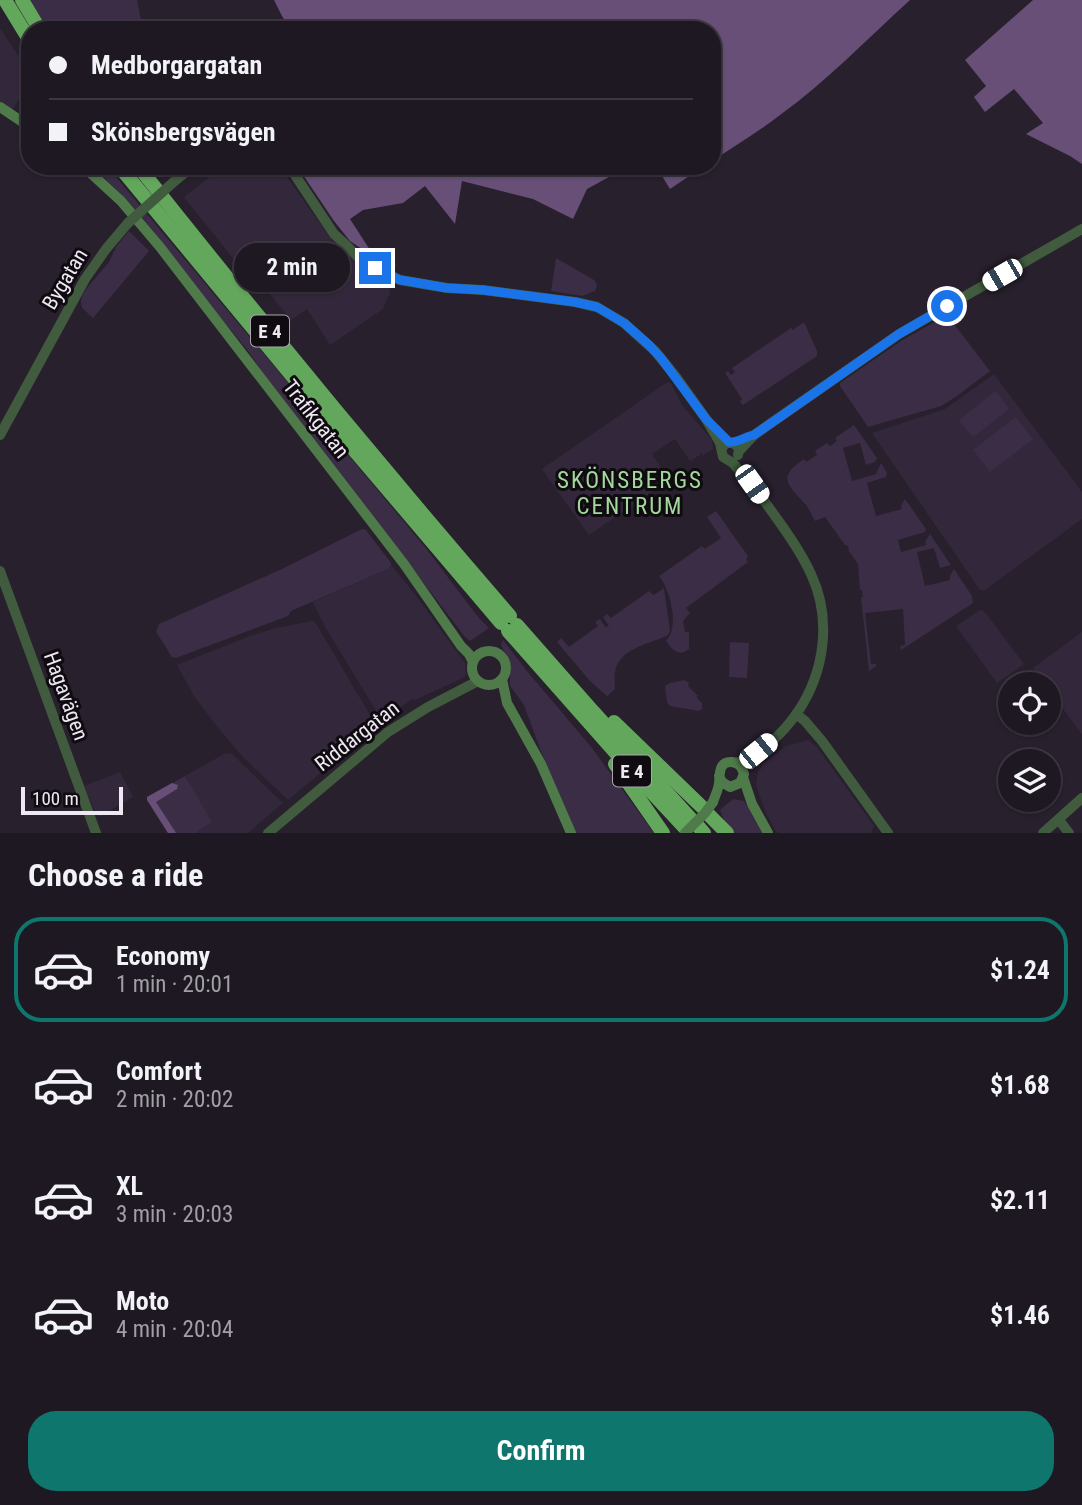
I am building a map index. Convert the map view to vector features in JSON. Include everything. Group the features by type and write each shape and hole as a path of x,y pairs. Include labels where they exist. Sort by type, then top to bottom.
{"highway":[{"path":"3,0 21,28"},
{"path":"22,0 35,21"},
{"name":"E 4","path":"126,175 326,417 509,624 708,808 727,833"},
{"name":"E 4","path":"145,175 509,624 580,714 650,812 669,833"},
{"name":"E 4","path":"542,653 693,828"},
{"name":"E 4","path":"580,714 693,828"},
{"path":"650,812 663,833"}],"main road":[{"path":"0,107 21,121"},
{"name":"Trafikgatan","path":"93,175 121,201 160,247 404,564 473,662"},
{"name":"Trafikgatan","path":"456,638 482,652"},
{"path":"482,652 494,652 501,656 506,665 502,679 491,685 484,685 472,673 473,662 482,652"},
{"path":"502,679 507,703"},
{"path":"491,685 507,703 541,764 571,833"},
{"path":"693,828 708,808 719,783 720,770 725,764 741,770"},
{"path":"708,808 730,786 740,783 741,770"},
{"path":"741,770 752,804"},
{"path":"719,776 722,782 740,789 768,833"}],"street":[{"name":"Bygatan","path":"0,435 85,279 120,232 181,175"},
{"path":"295,175 334,234 375,268 400,280 575,302 597,307 624,323 661,358 732,450 809,570 820,602 823,626 820,662 796,714 741,770"},
{"path":"732,450 899,334 1082,229"},
{"name":"Hagavägen","path":"0,571 96,833"},
{"name":"Riddargatan","path":"268,833 378,740 428,707 478,681"},
{"path":"796,714 821,741 888,833"},
{"path":"1043,833 1082,798"},
{"path":"1059,820 1069,833"}],"shaded area":[{"path":"30,0 137,0 141,21 43,21"},
{"path":"274,0 910,0 797,102 721,155 721,21 285,21"},
{"path":"1033,0 1082,0 1082,164 1026,134 1043,123 1014,89 985,112 974,97 986,86 965,60"},
{"path":"0,28 21,60 21,96 12,110 0,102"},
{"path":"101,175 115,175 425,547 489,628 470,641 465,637 249,352 154,232"},
{"path":"212,175 285,175 331,239 389,285 390,293 383,309 330,345 307,309 291,320 262,284 257,288 184,197"},
{"path":"303,175 613,175 587,189 573,219 533,199 462,181 455,224 425,186 403,203 363,210 350,219 370,250 396,265 390,268 350,241"},
{"path":"661,175 691,175 670,189"},
{"path":"129,231 149,251 93,318 82,308 82,296"},
{"path":"556,258 594,280 597,285 595,291 582,296 551,291"},
{"path":"947,315 990,371 941,406 868,427 840,383 901,341"},
{"path":"804,322 817,356 743,405 725,373 728,371 731,375 735,372 732,368"},
{"path":"994,374 1082,492 1082,519 985,590 980,590 872,433 945,409"},
{"path":"670,382 682,405 712,440 713,449 703,455 700,452 700,455 690,461 675,439 652,454 669,480 589,535 542,469"},
{"path":"996,391 1009,409 973,437 959,420"},
{"path":"1016,417 1033,439 990,472 973,450"},
{"path":"854,425 877,458 875,462 866,465 860,443 843,448 852,481 876,474 881,463 887,473 886,477 867,483 876,516 902,509 905,499 926,529 925,532 898,540 901,552 926,545 930,534 951,565 940,568 934,548 917,552 925,586 950,580 954,569 972,596 973,603 901,650 900,646 905,645 903,609 865,613 871,664 876,664 869,671 858,564 825,517 815,521 788,480 790,471 796,465 817,455 815,451 827,443 830,446 837,441 835,438"},
{"path":"716,511 748,556 748,562 686,608 690,613 683,621 685,632 689,632 689,649 679,653 666,641 672,627 672,608 667,590 659,576 702,546 705,549 721,538 707,517"},
{"path":"362,529 366,530 391,563 388,569 291,611 288,616 176,658 172,657 156,632 159,624 284,568"},
{"path":"391,565 465,663 466,673 465,677 413,699 381,719 313,602 388,569"},
{"path":"664,588 670,631 668,635 622,657 615,672 615,689 607,696 590,681 557,642 561,638 569,647 598,626 595,622 600,619 605,627 609,626 603,617 607,614 611,618 649,591 654,595"},
{"path":"980,610 984,611 1024,664 1013,672 998,672 997,683 956,626"},
{"path":"312,621 376,725 288,800 242,756 215,724 194,696 177,665 250,636"},
{"path":"1082,632 1082,734 1061,706 1061,672 1036,672 1033,668"},
{"path":"503,640 592,748 654,833 576,833 524,705 510,686 510,664 501,644"},
{"path":"730,642 749,643 747,678 729,677"},
{"path":"684,680 702,703 702,709 699,711 670,706 667,702 665,686"},
{"path":"808,740 817,747 874,826 871,833 778,833 775,830 756,785 758,772 763,764 786,746"},
{"path":"226,753 232,754 283,803 248,833 196,833 212,822 176,833 189,782 185,776"},
{"path":"120,772 133,797 97,816 84,786"},
{"path":"185,776 212,822 196,833 168,833 147,797"},
{"path":"172,783 178,785 177,789 156,802 176,833 168,833 147,797"},
{"path":"733,799 744,801 762,833 734,833 726,825 720,810"}],"district":[{"name":"SKÖNSBERGS CENTRUM","path":"630,493"}],"route":[{"path":"375,268 400,280 597,307 624,323 649,345 706,419 733,443 754,435 899,334 947,306"}]}
